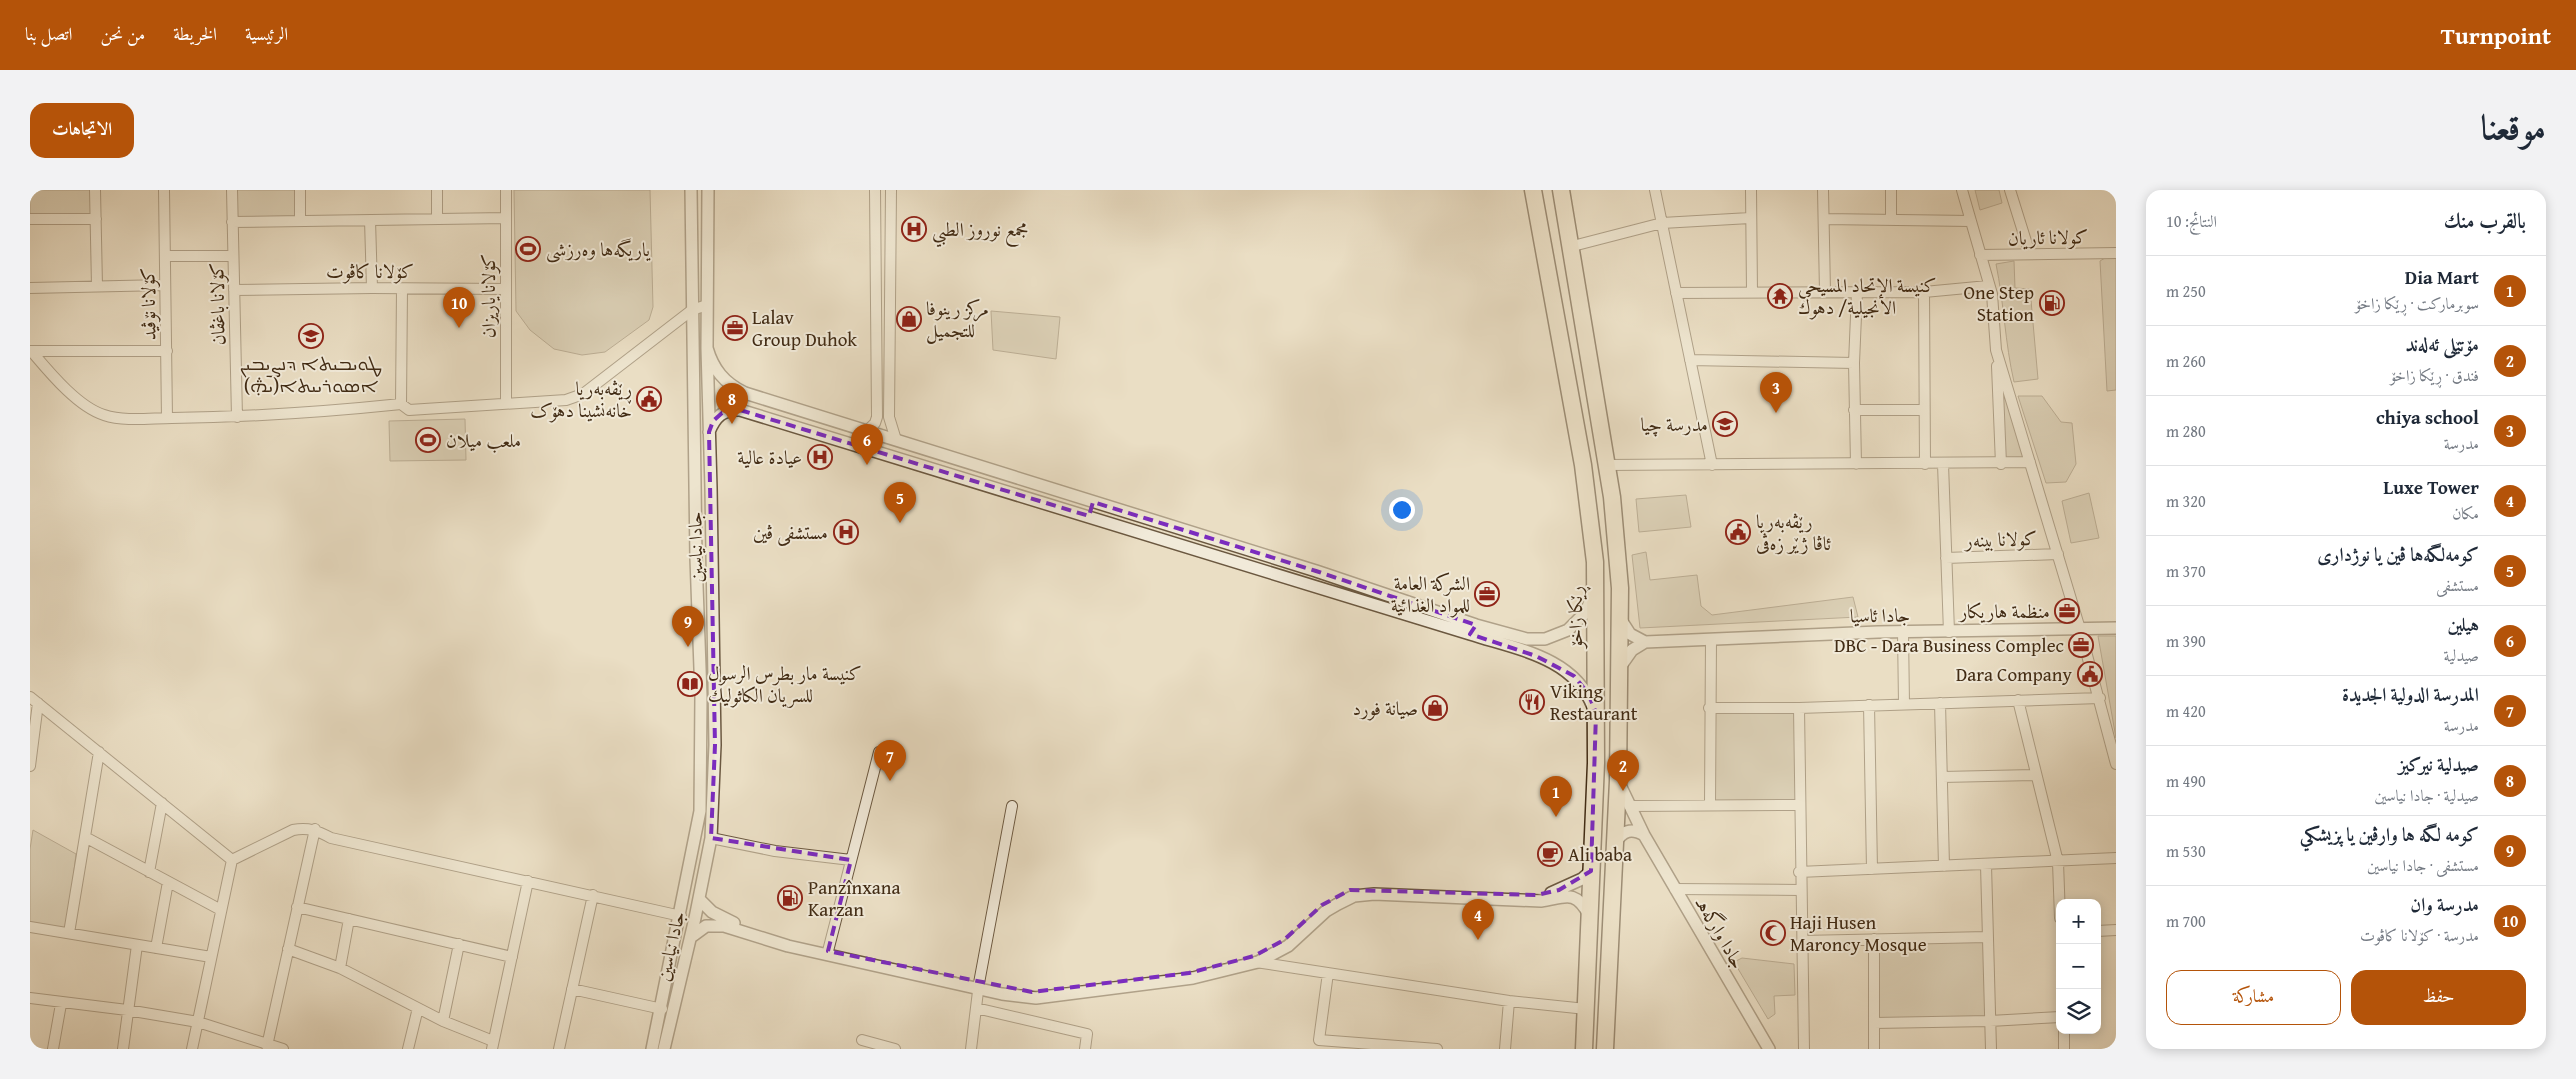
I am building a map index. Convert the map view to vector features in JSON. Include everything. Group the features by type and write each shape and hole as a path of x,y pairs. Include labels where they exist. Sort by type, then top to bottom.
{"highway":[{"name":"ڕێکا زاخۆ","path":"1533,190 1583,465 1595,562 1596,713 1584,1049"},
{"path":"1561,190 1612,497 1620,588 1618,781 1605,1049"}],"street":[{"path":"95,190 97,286"},
{"name":"کۆلانا نۆڤید","path":"164,190 167,418"},
{"name":"کۆلانا باغڤان","path":"232,190 237,417"},
{"path":"300,190 300,221"},
{"path":"437,190 437,219"},
{"name":"کۆلانا یاریزان","path":"506,190 506,402"},
{"name":"جادا نیاسین","path":"664,1049 662,1009 700,811 701,696 695,548 691,190"},
{"name":"جادا نیاسین","path":"652,1049 664,1025 691,936 711,838 715,745 707,348 708,190"},
{"path":"867,431 875,423 877,417 875,190"},
{"path":"891,190 889,417 896,440"},
{"path":"1655,190 1712,465"},
{"path":"1751,190 1752,292"},
{"path":"1824,190 1825,292"},
{"path":"1891,190 1891,219"},
{"path":"1962,190 1988,286 1992,294 2001,464"},
{"path":"2010,190 2030,254"},
{"path":"30,218 96,219"},
{"path":"232,222 506,218"},
{"path":"1570,248 1662,223 1750,218"},
{"path":"370,220 372,288"},
{"path":"1824,220 1971,221"},
{"name":"كولانا ئاريان","path":"1980,255 2116,253"},
{"path":"165,256 233,256"},
{"path":"30,288 165,285"},
{"path":"1676,293 1924,292 1988,286"},
{"path":"402,289 401,404 404,408 414,410 506,402 566,400 583,394 692,310 707,305"},
{"name":"کۆلانا کاڤوت","path":"234,290 506,289"},
{"path":"1856,292 1854,363 1856,464"},
{"path":"1924,292 1923,410 1925,464"},
{"path":"707,348 718,372 738,390 1320,572 1473,630 1556,664 1579,682 1588,693 1596,713"},
{"path":"1996,350 2080,629 2100,698 2116,764"},
{"path":"31,352 167,351"},
{"path":"31,352 57,380 94,410 105,416 124,418 237,417 294,414 401,404"},
{"path":"1690,360 1854,363"},
{"path":"733,409 728,401 729,396 738,390"},
{"path":"709,432 713,421 722,412 733,409 937,469 1312,587 1473,630 1528,639 1545,638 1568,630 1586,612 1595,588"},
{"path":"1854,410 1923,410"},
{"path":"877,417 883,420 889,417"},
{"path":"937,469 942,455"},
{"path":"1606,465 2001,464 2030,462"},
{"path":"1943,464 1949,632"},
{"path":"1088,516 1093,502"},
{"path":"1165,540 1169,525"},
{"name":"كولانا بینه‌ر","path":"1946,558 2058,554"},
{"path":"1312,587 1320,572"},
{"path":"1619,669 1626,656 1645,642 1631,635 1622,622 1620,614"},
{"name":"جادا ئاسيا","path":"1645,642 1903,632 2116,628"},
{"path":"1903,632 1904,704"},
{"path":"1710,805 1709,708 1711,640"},
{"path":"1709,708 1798,708 2100,698"},
{"path":"34,700 232,860"},
{"path":"30,766 34,700"},
{"path":"2018,700 2058,862 2059,899"},
{"path":"1940,703 1944,866"},
{"path":"1869,705 1872,869"},
{"path":"1798,708 1799,872 1804,1049"},
{"path":"69,933 99,752"},
{"path":"828,950 880,752"},
{"path":"1942,777 2036,775"},
{"name":"جادا وارگه‌هـ","path":"1618,781 1644,835 1769,1049"},
{"path":"150,872 162,803"},
{"path":"1630,806 1798,805"},
{"path":"971,1049 979,985 1012,806"},
{"path":"232,860 293,830 314,829 332,838 681,916"},
{"path":"267,1046 314,829"},
{"path":"1614,843 1619,835 1627,831 1636,831 1644,835"},
{"path":"85,837 221,910"},
{"path":"711,838 775,851 852,860"},
{"path":"1799,872 2116,858"},
{"path":"192,1049 232,860"},
{"path":"1986,865 1986,937 1991,1049"},
{"path":"691,936 710,925 724,926 788,946 855,961 979,985 1032,992 1144,979 1222,965 1273,948 1301,926 1322,905 1350,890 1370,888 1537,895 1554,892 1574,883 1591,870"},
{"path":"288,949 340,968 492,1045 528,881"},
{"path":"156,948 168,882"},
{"path":"1574,883 1579,889 1576,899"},
{"path":"1675,889 1800,890"},
{"path":"699,899 714,914 726,920 828,950 979,985 1002,994 1036,998 1193,978 1256,962 1283,950 1326,911 1354,896 1374,894 1541,900 1566,895 1576,899 1585,907 1589,914"},
{"path":"559,1049 593,895"},
{"path":"297,907 512,957"},
{"path":"710,925 706,919 714,914"},
{"path":"340,968 349,919"},
{"path":"30,927 211,957"},
{"path":"2101,931 2116,930"},
{"path":"1802,941 1986,937"},
{"path":"1874,939 1874,1049"},
{"path":"443,1021 459,944"},
{"path":"123,1049 137,945"},
{"path":"1256,962 1509,1001 1586,1009"},
{"path":"1328,973 1318,1044 1437,1049"},
{"path":"572,989 662,1009"},
{"path":"30,998 61,1004 127,1010 198,1022 267,1046 283,1049"},
{"path":"1505,1049 1509,1001"},
{"path":"53,1049 61,1004"},
{"path":"408,1049 418,1008"},
{"path":"976,1008 1086,1034 1085,1049"},
{"path":"1874,1022 1990,1021 2056,1017"},
{"path":"2064,1034 2064,1049"},
{"path":"862,1040 895,1049"}],"highlighted area":[{"path":"740,410 1089,516 1093,502 1316,571 1476,625 1470,634 1536,656 1574,676 1588,693 1596,713 1591,871 1559,890 1537,895 1350,890 1322,905 1284,940 1254,956 1189,973 1032,992 828,951 851,860 711,838 715,745 709,432 713,421 722,413"}],"shaded area":[{"path":"30,190 95,190 96,219 30,219"},
{"path":"237,190 297,190 297,216 237,217"},
{"path":"514,190 650,190 653,307 649,320 605,352 582,355 554,349 530,330 516,311"},
{"path":"1975,190 1999,190 2002,203 1980,210"},
{"path":"2116,257 2116,390 2107,391 2100,261 2105,258"},
{"path":"2014,261 2015,288 2030,289 2038,379 2014,382 1996,264"},
{"path":"991,311 1060,317 1056,359 993,350"},
{"path":"1996,350 2030,462 2001,464"},
{"path":"2018,396 2042,396 2061,422 2072,423 2076,464 2066,482 2046,483"},
{"name":"ملعب ميلان","path":"465,419 466,460 390,461 389,421"},
{"path":"2089,493 2099,538 2071,543 2062,501"},
{"path":"1686,495 1691,527 1639,532 1636,499"},
{"path":"1646,552 1650,580 1697,575 1701,606 1712,615 1853,597 1858,617 1640,628 1632,555"},
{"path":"2098,636 2116,636 2116,738"},
{"path":"1709,708 1799,708 1798,805 1710,805"},
{"path":"33,830 76,854 67,929 30,925 30,849"},
{"path":"1987,937 1990,1021 1874,1023 1874,939"},
{"path":"1742,958 1794,964 1795,995 1774,996 1775,1014 1768,1019 1734,962"}],"place":[{"name":"مجمع نوروز الطبي","path":"914,229"},
{"name":"ياريگەها وەرزشی","path":"528,249"},
{"name":"كنيسة الإتحاد المسيحي الانجيلية/ دهوك","path":"1780,296"},
{"name":"One Step Station","path":"2052,303"},
{"name":"مركز رينوفا للتجميل","path":"909,319"},
{"name":"مدرسة وان","path":"459,328"},
{"name":"Lalav Group Duhok","path":"735,328"},
{"name":"ܛܘܝܒܝܬܐ ܕܢܨܝܒܝܢ ܐܣܘܪܝܝܬܐ(ܞ)","path":"311,336"},
{"name":"ڕێڤه‌به‌ریا خانەنشينا دهۆک","path":"649,399"},
{"name":"chiya school","path":"1776,413"},
{"name":"صيدلية نيركيز","path":"732,424"},
{"name":"مدرسة چيا","path":"1725,424"},
{"name":"ملعب ميلان","path":"428,440"},
{"name":"عيادة عالية","path":"820,457"},
{"name":"هيلين","path":"867,465"},
{"name":"کومەلگەها ڤین یا نوژداری","path":"900,523"},
{"name":"مستشفى ڤين","path":"846,532"},
{"name":"رێڤەبەریا ئاڤا ژێر زەڤی","path":"1738,532"},
{"name":"الشركة العامة للمواد الغذائية","path":"1487,594"},
{"name":"منظمة هاريكار","path":"2067,611"},
{"name":"DBC - Dara Business Complec","path":"2081,645"},
{"name":"كومه لگه ها وارڤين يا پزيشكي","path":"688,647"},
{"name":"Dara Company","path":"2090,674"},
{"name":"كنيسة مار بطرس الرسول للسريان الكاثوليك","path":"690,684"},
{"name":"Viking Restaurant","path":"1532,702"},
{"name":"صيانة فورد","path":"1435,708"},
{"name":"المدرسة الدولية الجديدة","path":"890,781"},
{"name":"مۆتێلی ئەلەند","path":"1623,791"},
{"name":"Dia Mart","path":"1556,817"},
{"name":"Ali baba","path":"1550,854"},
{"name":"Panzînxana Karzan","path":"790,898"},
{"name":"Haji Husen Maroncy Mosque","path":"1773,933"},
{"name":"Luxe Tower","path":"1478,940"}]}
